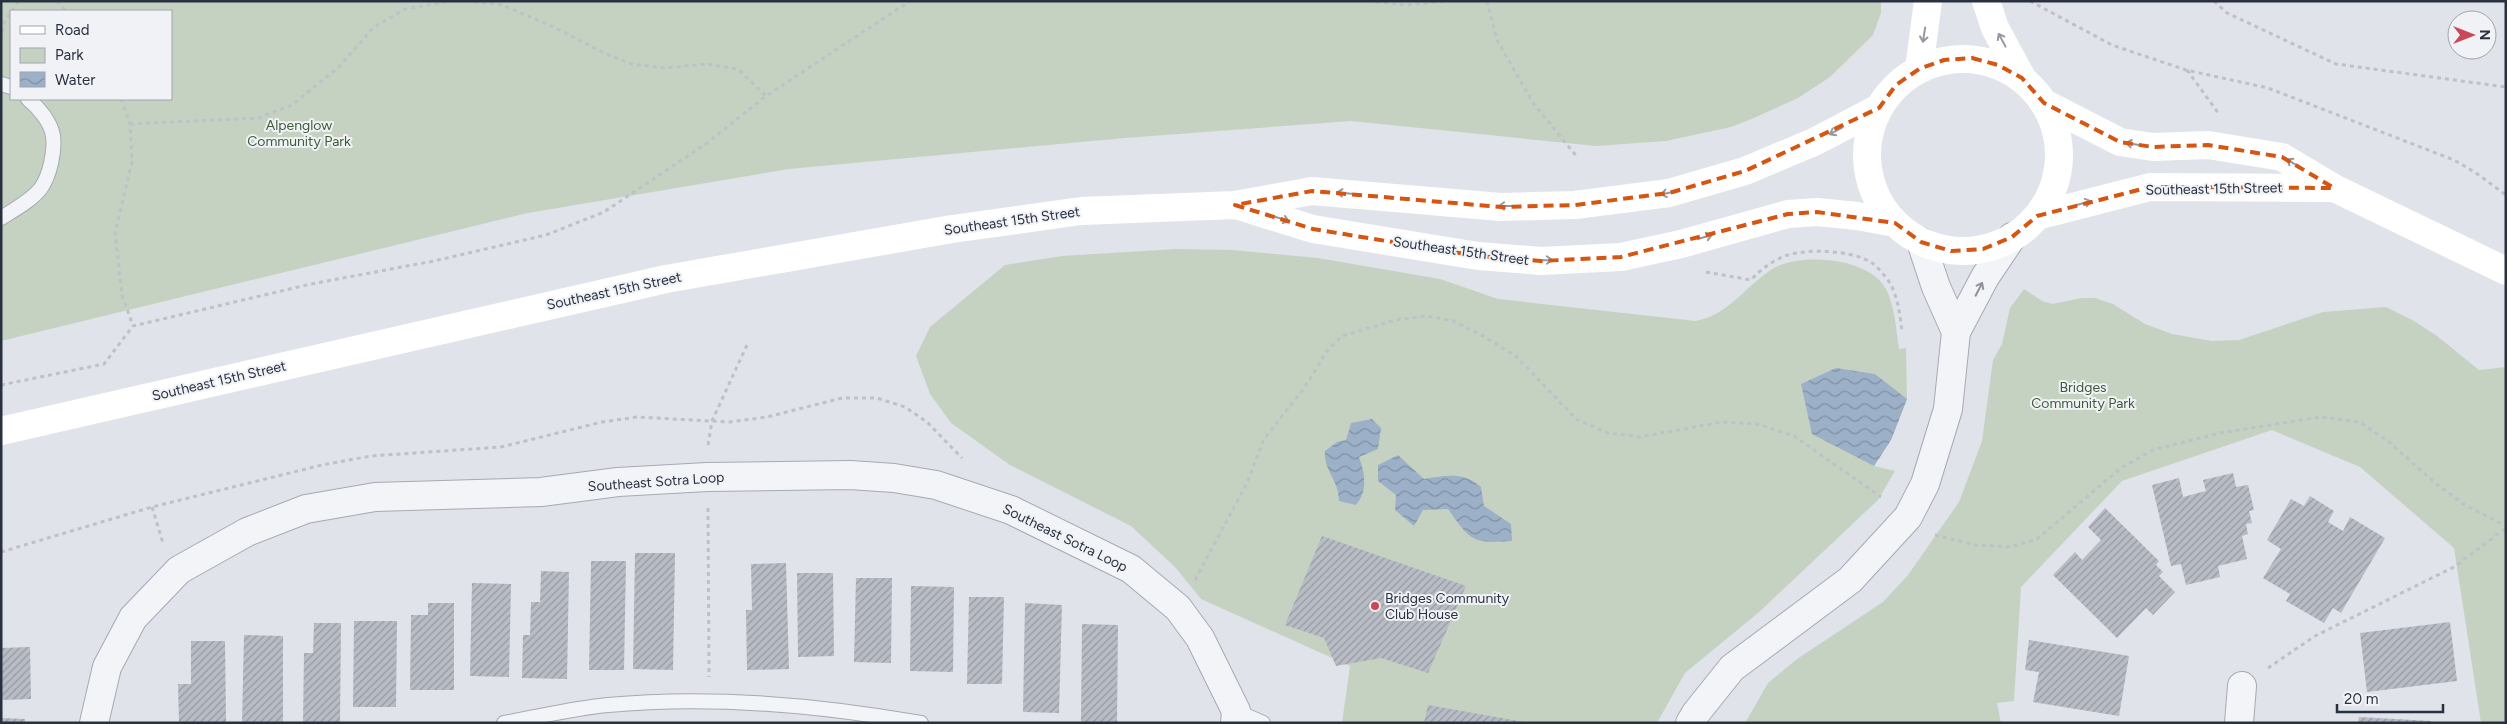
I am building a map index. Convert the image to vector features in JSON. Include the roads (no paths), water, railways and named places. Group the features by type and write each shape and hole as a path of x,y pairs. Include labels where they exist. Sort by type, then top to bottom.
{"main road":[{"path":"1919,69 1928,1"},
{"path":"1986,1 1995,28 2022,78 2044,103 2056,131 2059,161 2052,190 2037,216 2012,237 1983,249 1951,251 1921,242 1895,223 1876,198 1867,168 1868,136 1879,108 1896,85 1919,69 1944,60 1972,58 1998,65 2022,78"},
{"name":"Southeast 15th Street","path":"2044,103 2120,142 2153,147 2208,145 2282,157 2334,188 2506,271"},
{"name":"Southeast 15th Street","path":"1,431 666,279 952,229 1081,211 1235,205 1312,191 1501,207 1575,205 1669,193 1745,171 1814,142 1879,108"},
{"name":"Southeast 15th Street","path":"2037,216 2150,187 2334,188"},
{"name":"Southeast 15th Street","path":"1235,205 1313,229 1478,256 1541,261 1621,256 1681,244 1788,214 1817,212 1857,216 1895,223"}],"street":[{"path":"1690,723 1732,668 1850,580 1908,517 1926,484 1948,409 1956,332 1985,278 2012,237"},
{"path":"1921,242 1936,287 1956,332"},
{"name":"Southeast Sotra Loop","path":"94,723 107,667 133,618 179,570 264,526 306,509 375,497 542,492 618,482 706,477 850,475 894,478 936,485 1011,510 1131,569 1178,608 1200,638 1235,717"},
{"path":"2239,723 2242,686"}],"lane":[{"path":"1,218 22,205 41,188 50,167 53,135 39,108 29,100"},
{"path":"504,723 606,705 653,702 766,702 921,723"},
{"path":"1235,717 1262,723"}],"water":[{"path":"1836,368 1875,374 1907,399 1891,440 1874,466 1812,434 1801,384"},
{"path":"1372,419 1381,428 1378,449 1359,457 1364,476 1364,488 1360,500 1356,505 1339,501 1337,487 1326,464 1325,451 1337,442 1346,440 1351,423"},
{"path":"1398,455 1424,479 1454,476 1467,479 1481,487 1484,506 1511,524 1512,541 1488,542 1474,538 1462,528 1448,509 1423,510 1414,526 1395,510 1396,495 1378,481 1378,465"}],"place":[{"name":"Bridges Community Club House","path":"1375,606"}],"park label":[{"name":"Alpenglow Community Park","path":"299,134"},
{"name":"Bridges Community Park","path":"2083,396"}]}
